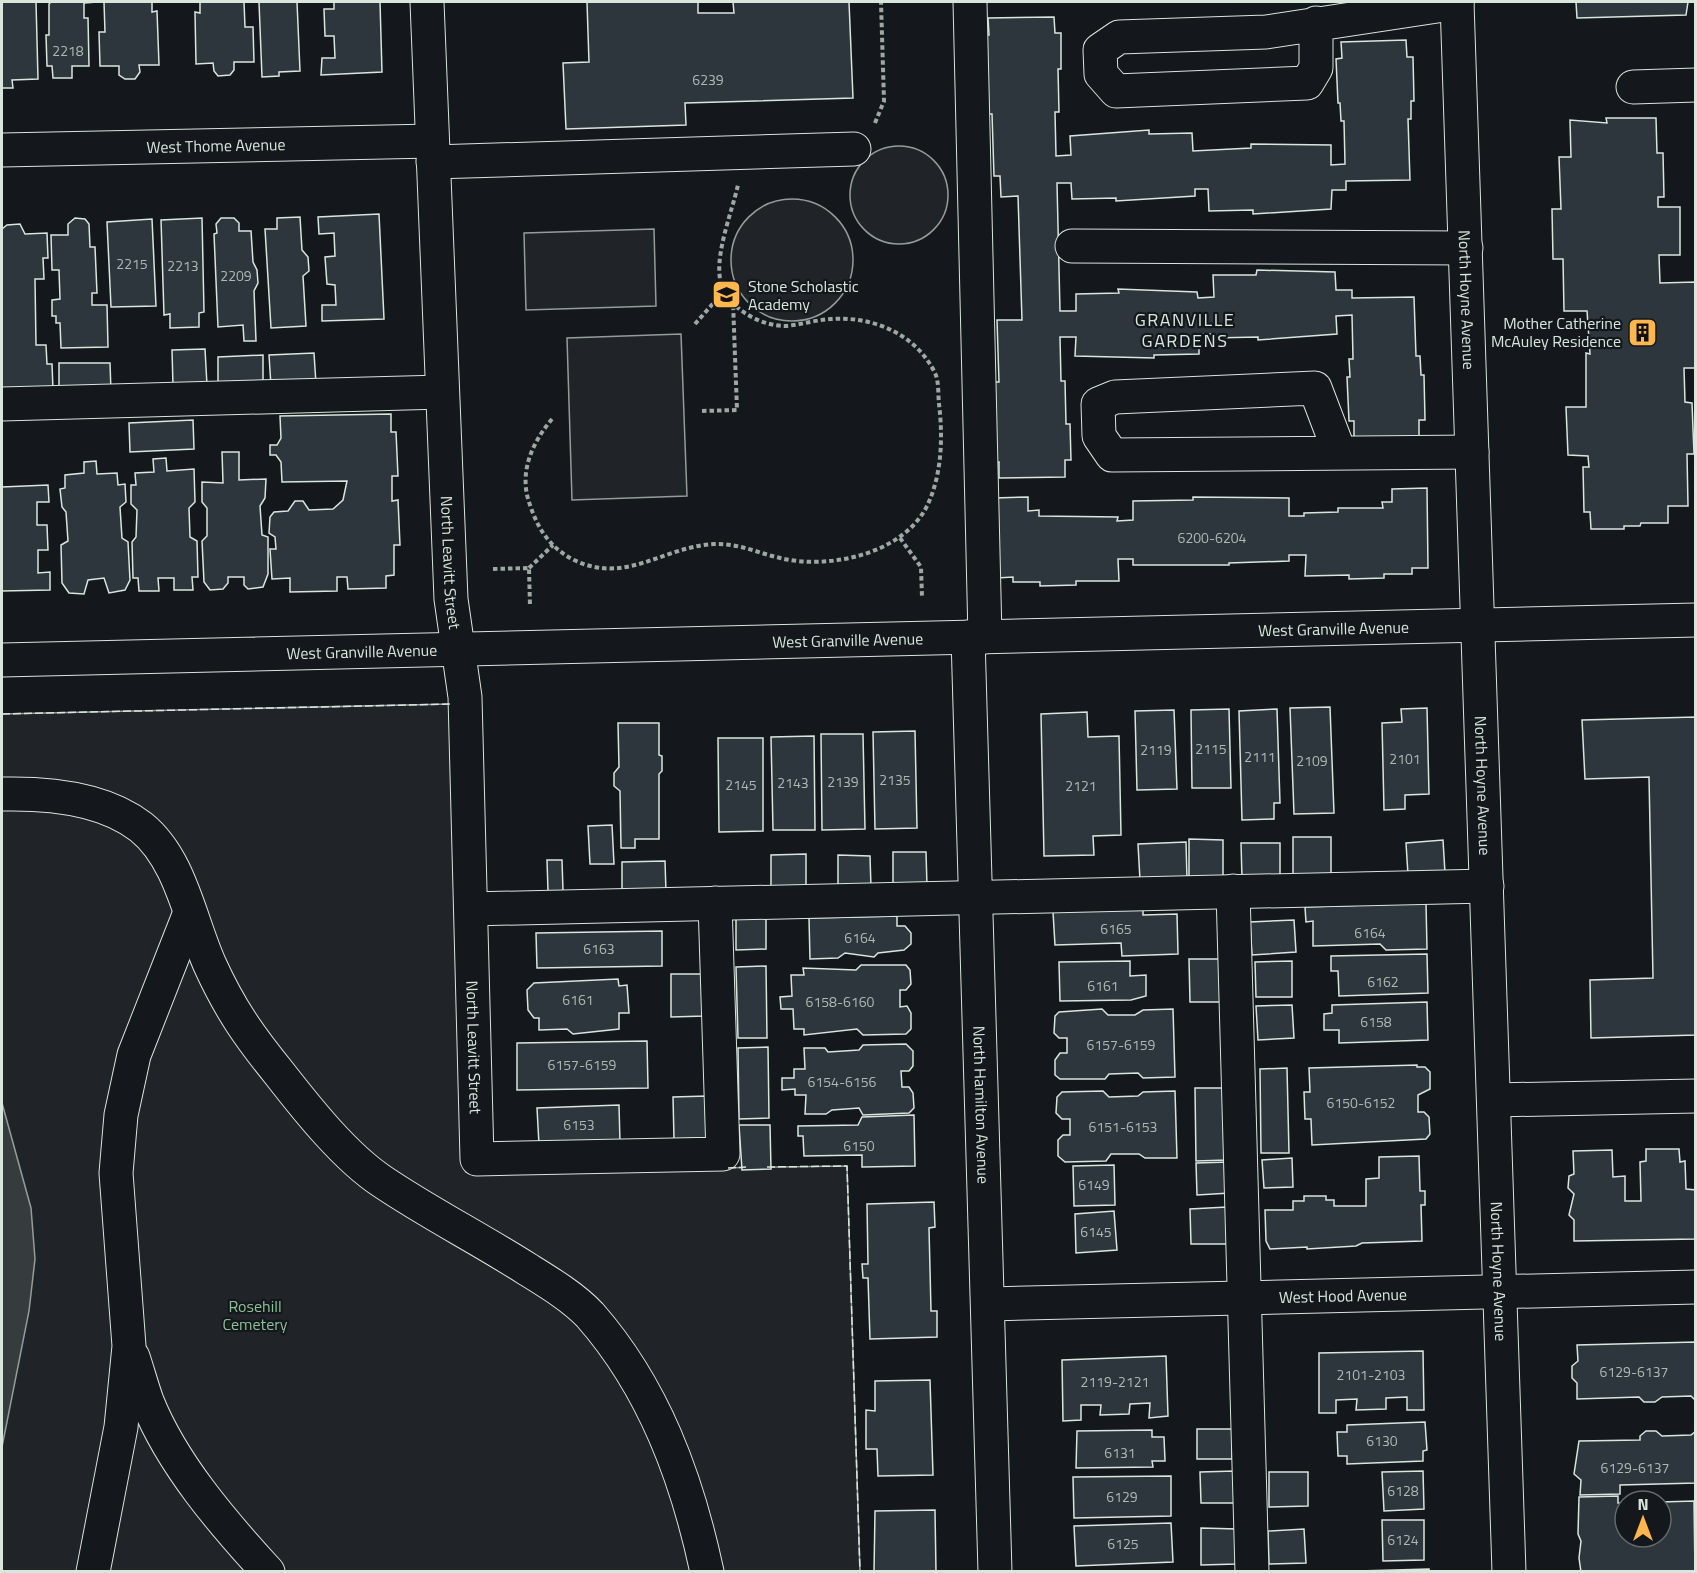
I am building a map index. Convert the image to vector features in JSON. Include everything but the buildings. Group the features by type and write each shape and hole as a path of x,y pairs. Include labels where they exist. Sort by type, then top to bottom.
{"street":[{"name":"North Leavitt Street","path":"427,2 451,599 456,649 465,697 477,1159 723,1154 715,903"},
{"name":"North Hamilton Avenue","path":"970,2 976,897 995,1572"},
{"path":"1316,23 1316,68 1307,83 1116,90 1101,74 1100,50 1119,37 1266,32 1316,23 1457,2"},
{"name":"North Hoyne Avenue","path":"1457,2 1509,1572"},
{"path":"1633,87 1695,85"},
{"name":"West Thome Avenue","path":"2,150 738,153 854,149"},
{"path":"1072,246 1466,248"},
{"path":"1339,451 1315,388 1115,397 1098,405 1099,436 1112,455 1339,451 1473,452"},
{"path":"2,404 442,392"},
{"name":"West Granville Avenue","path":"2,660 1695,620"},
{"path":"2,794 68,799 114,810 142,827 162,851 176,875 189,915 236,1019 328,1132 381,1181 548,1282 588,1314 628,1366 669,1439 694,1510 707,1572"},
{"path":"471,909 1487,886"},
{"path":"1233,891 1252,1572"},
{"path":"93,1572 121,1427 129,1346 116,1173 121,1115 134,1055 189,915"},
{"path":"1494,1100 1695,1096"},
{"name":"West Hood Avenue","path":"989,1304 1695,1287"},
{"path":"129,1346 148,1402 174,1450 231,1532 268,1572"}],"path":[{"path":"854,149 873,127 884,101 881,2"},
{"path":"552,419 539,434 526,464 526,494 537,524 558,552 592,568 621,569 686,549 715,544 747,547 781,559 822,563 857,556 900,538 927,507 940,464 942,423 936,375 915,345 886,326 860,319 829,319 782,326 753,319 724,291 718,267 739,183 738,153"},
{"path":"695,324 724,291"},
{"path":"702,411 737,410 733,302"},
{"path":"900,538 921,567 922,597"},
{"path":"493,569 529,568 553,545"},
{"path":"529,568 530,606"}],"green space":[{"path":"899,146 918,149 934,160 945,176 948,195 945,214 934,230 918,241 899,244 880,241 864,230 853,214 850,195 853,176 864,160 880,149"},
{"path":"792,199 815,204 826,209 835,217 843,226 848,237 853,260 848,283 843,294 835,303 826,311 815,316 792,321 769,316 758,311 749,303 741,294 736,283 731,260 736,237 741,226 749,217 758,209 769,204"},
{"path":"654,229 656,306 526,310 524,233"},
{"path":"681,334 687,496 572,500 567,338"},
{"name":"Rosehill Cemetery","path":"450,704 466,1172 847,1166 860,1571 2,1571 2,714"}],"shaded area":[{"path":"2,1103 31,1208 35,1259 29,1311 2,1447"}],"fence":[{"path":"2,714 450,704 450,706"},
{"path":"767,1167 847,1166 860,1572"},
{"path":"728,1168 746,1167"}],"place":[{"name":"Stone Scholastic Academy","path":"727,295"},
{"name":"Mother Catherine McAuley Residence","path":"1642,332"}],"district":[{"name":"GRANVILLE GARDENS","path":"1185,330"}]}
